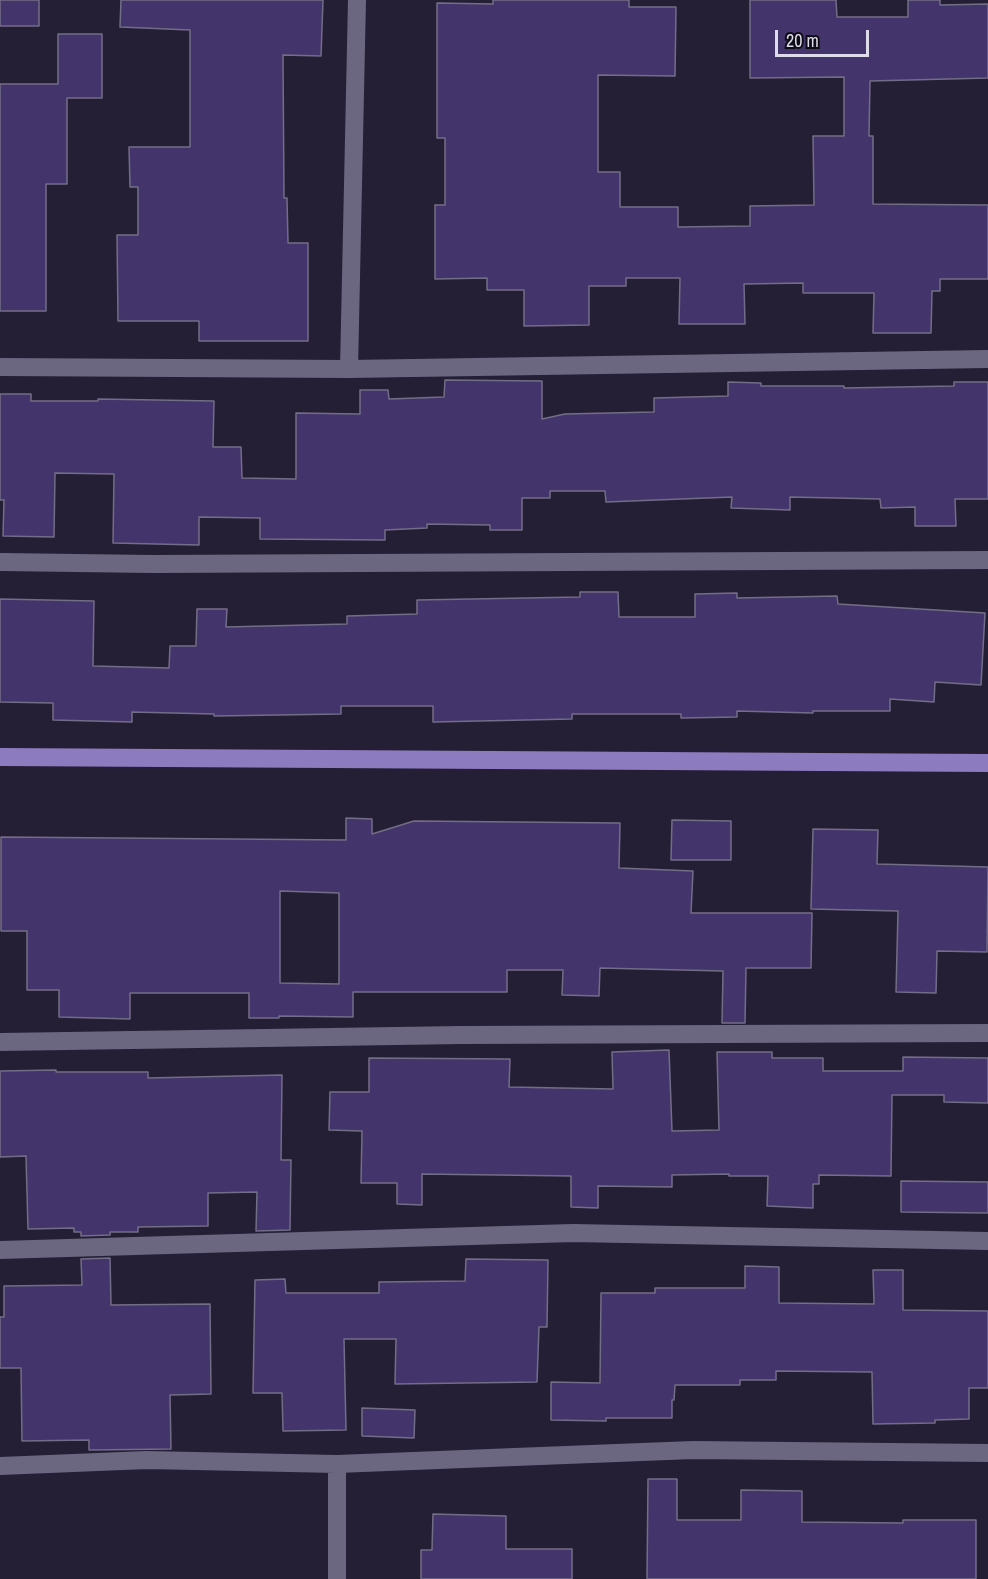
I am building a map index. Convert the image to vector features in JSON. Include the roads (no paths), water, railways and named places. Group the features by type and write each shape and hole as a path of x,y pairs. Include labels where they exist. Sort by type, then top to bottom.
{"main road":[{"path":"0,757 988,763"}],"street":[{"path":"349,369 357,0"},
{"path":"0,367 349,369 988,359"},
{"path":"0,562 153,564 988,560"},
{"path":"0,1042 462,1035 988,1034"},
{"path":"0,1250 573,1233 988,1240"},
{"path":"0,1466 147,1460 337,1464 693,1450 988,1453"},
{"path":"337,1464 337,1579"}]}
